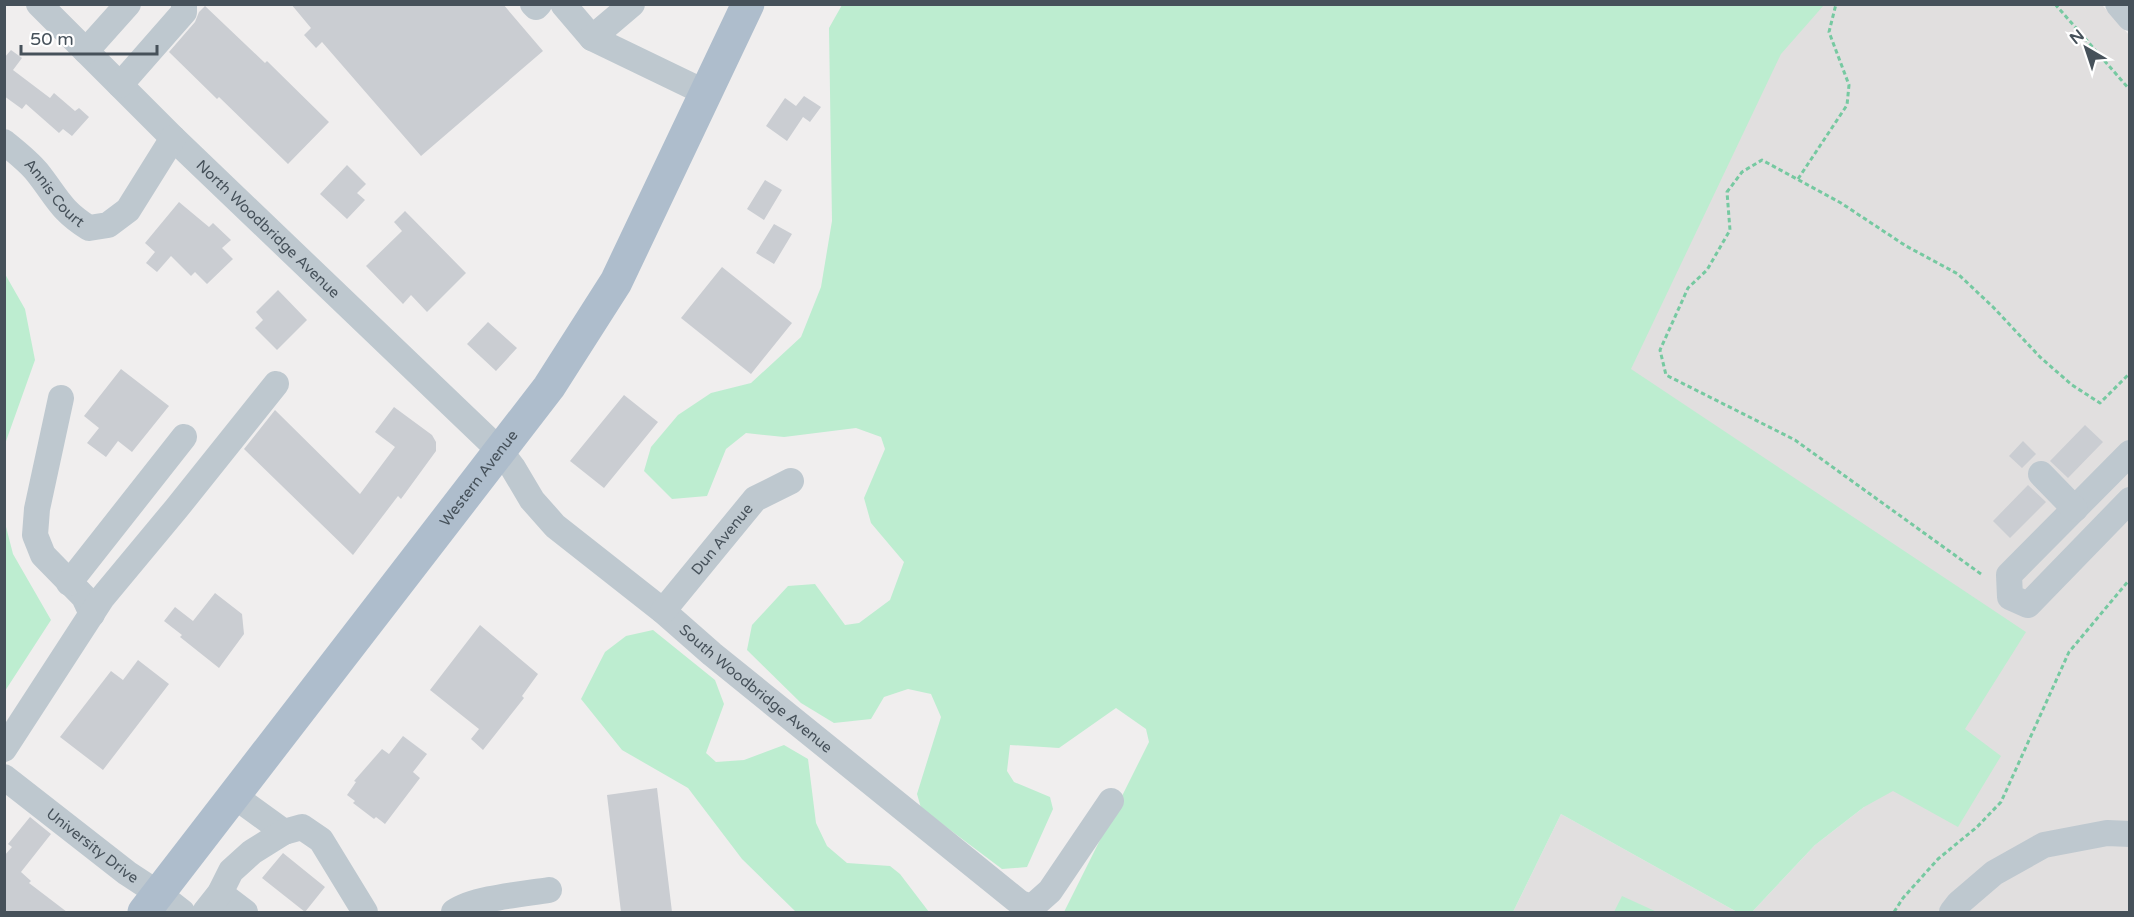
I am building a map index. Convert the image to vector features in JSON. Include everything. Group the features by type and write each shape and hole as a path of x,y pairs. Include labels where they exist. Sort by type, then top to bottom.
{"main road":[{"name":"Western Avenue","path":"162,906 232,795 549,387 616,282 748,4"}],"street":[{"name":"North Woodbridge Avenue","path":"39,4 173,138 500,451"},
{"path":"86,51 128,4"},
{"path":"120,85 184,12 184,4"},
{"path":"533,4 536,7 539,4"},
{"path":"563,4 592,38 706,93"},
{"path":"592,38 632,4"},
{"path":"2118,4 2130,18"},
{"name":"Annis Court","path":"4,142 36,171 54,198 71,217 88,228 108,225 128,210 173,138"},
{"path":"4,749 102,598 276,384"},
{"path":"61,398 37,509 35,535 43,555 84,597 92,614"},
{"path":"69,583 184,437"},
{"name":"South Woodbridge Avenue","path":"500,451 532,500 555,526 663,611 712,654 1020,903 1032,907 1050,891 1111,801"},
{"path":"2130,453 2009,575 2010,597 2028,605 2130,500"},
{"path":"2041,474 2075,508"},
{"name":"Dun Avenue","path":"663,611 755,499 791,481"},
{"name":"University Drive","path":"4,777 126,873 162,906"},
{"path":"232,795 284,832"},
{"path":"245,912 212,903 231,871 252,852 284,832 302,827 321,840 366,912"},
{"path":"1952,912 1959,903 1994,873 2044,845 2107,833 2130,834"},
{"path":"454,912 460,908 498,898 549,890"}],"path":[{"path":"1798,179 1847,105 1849,85 1829,32 1836,4"},
{"path":"2055,4 2130,90"},
{"path":"1980,574 1795,441 1666,375 1660,350 1688,288 1707,270 1730,230 1727,192 1742,172 1762,160 1841,202 1906,246 1958,274 2040,357 2072,385 2100,403 2130,373"},
{"path":"1894,912 1903,898 1938,859 1977,827 2001,802 2068,652 2130,579"}],"shaded area":[{"path":"1808,5 2102,5 2130,36 2129,912 1752,912 1815,845 1864,807 1611,374 1764,51"},
{"path":"1561,814 1737,912 1513,912"}],"green space":[{"path":"842,5 1824,5 1781,54 1631,369 2026,632 1965,729 2001,756 1958,827 1893,791 1864,807 1815,845 1752,912 1737,912 1561,814 1513,912 1064,912 1149,742 1146,729 1116,708 1059,748 1010,745 1007,771 1014,782 1050,797 1053,809 1027,867 1002,869 921,808 917,794 941,717 931,694 908,689 884,697 871,719 834,723 801,703 747,650 752,625 788,586 815,584 845,625 859,623 890,600 904,562 871,523 864,498 885,449 881,437 856,428 784,437 746,433 726,449 707,496 672,499 644,471 651,447 678,415 711,393 751,383 801,337 821,287 832,221 829,28"},
{"path":"5,274 25,309 35,360 5,444"},
{"path":"4,519 13,554 51,620 5,691"},
{"path":"653,630 715,680 724,704 706,753 716,762 744,760 784,745 808,759 816,823 827,846 847,863 890,866 900,874 929,912 796,912 742,859 688,788 622,750 581,699 605,652 626,636"},
{"path":"1622,896 1657,912 1614,912"}],"building":[{"path":"291,4 503,4 543,51 421,156 322,42 316,48 304,35 311,28"},
{"path":"205,6 265,63 267,61 329,122 288,164 169,52 195,22 199,12"},
{"path":"11,50 22,58 13,70 50,98 54,93 75,111 79,108 89,117 72,136 63,129 59,133 26,104 22,109 4,96 4,58"},
{"path":"804,96 821,107 810,122 803,117 787,141 766,126 785,98 796,106"},
{"path":"347,165 366,184 357,193 365,200 347,219 320,194"},
{"path":"765,180 782,190 764,220 747,209"},
{"path":"179,202 209,227 213,223 231,240 222,248 233,259 207,284 195,272 191,276 171,256 157,272 146,263 155,252 145,243"},
{"path":"405,211 466,273 427,312 411,295 403,304 366,266 402,231 394,222"},
{"path":"774,224 792,234 774,264 756,253"},
{"path":"722,267 792,323 751,374 681,318"},
{"path":"278,290 307,320 277,350 255,328 263,320 256,312"},
{"path":"488,322 517,348 496,371 467,344"},
{"path":"121,369 169,406 132,452 118,441 106,457 87,443 99,428 84,416"},
{"path":"624,395 658,422 604,488 570,461"},
{"path":"394,407 432,435 436,442 436,451 401,499 398,496 353,555 244,449 275,410 360,494 395,447 375,432"},
{"path":"2085,425 2103,442 2068,478 2050,461"},
{"path":"2023,441 2036,454 2022,468 2009,456"},
{"path":"2028,485 2046,502 2010,538 1993,521"},
{"path":"215,593 242,614 244,634 219,668 164,621 175,607 193,621"},
{"path":"480,625 538,674 522,696 524,698 483,750 471,739 479,729 430,690"},
{"path":"138,660 169,684 103,770 60,737 111,671 123,680"},
{"path":"403,736 427,754 413,772 420,778 385,824 376,817 374,819 353,803 355,801 347,795 356,782 354,781 382,749 389,754"},
{"path":"657,788 672,912 621,912 607,795"},
{"path":"30,817 51,834 21,872 31,881 29,883 67,912 4,912 4,856 12,847 8,844"},
{"path":"283,853 325,887 305,912 262,878"}]}
